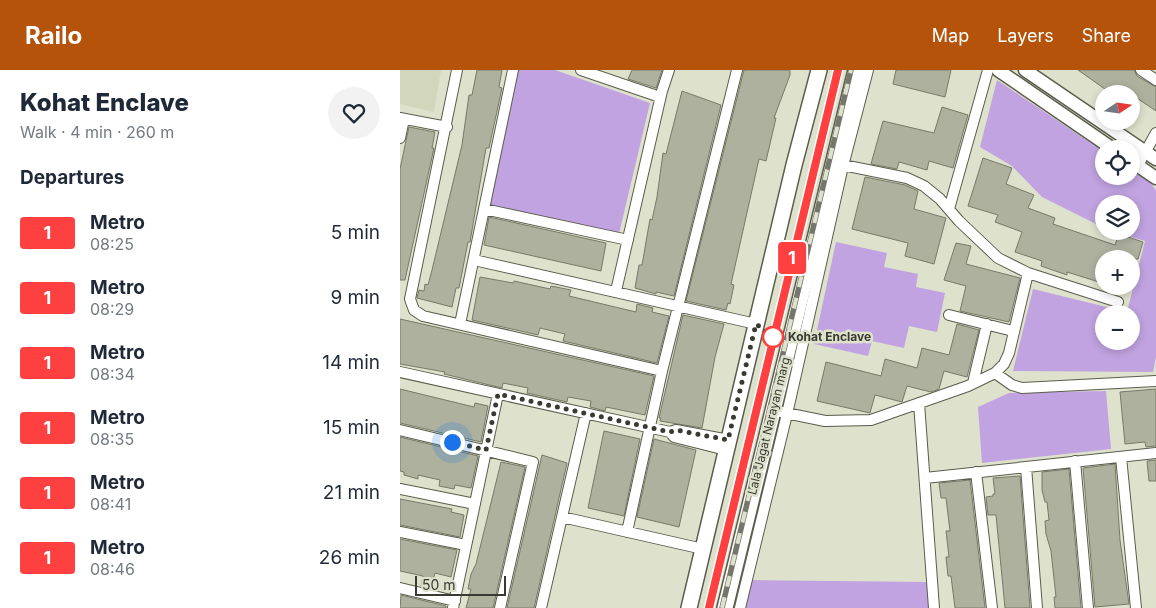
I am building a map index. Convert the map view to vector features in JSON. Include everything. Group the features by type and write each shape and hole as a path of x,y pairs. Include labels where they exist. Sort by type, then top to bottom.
{"main road":[{"path":"690,608 756,324 819,70"},
{"name":"Lala Jagat Narayan marg","path":"726,608 780,412 838,164 856,70"}],"street":[{"path":"457,70 447,127 410,299 414,310 423,316 662,371"},
{"path":"460,324 513,70"},
{"path":"580,70 660,97"},
{"path":"616,291 660,97 669,70"},
{"path":"627,532 662,371 737,70"},
{"path":"868,70 838,164 908,178 924,186 940,198 949,210 998,258 1028,272 1118,302"},
{"path":"949,210 988,70"},
{"path":"998,70 1100,140"},
{"path":"1025,70 1151,156 1156,132"},
{"path":"1141,70 1156,80"},
{"path":"400,138 402,118 447,127"},
{"path":"1140,167 1156,178"},
{"path":"484,208 628,240"},
{"path":"474,260 756,324"},
{"path":"740,608 780,412 825,421 871,420 973,384 995,373 1004,364 1009,353 1028,272"},
{"path":"949,315 1013,331"},
{"path":"973,384 987,324"},
{"path":"400,372 670,432 674,437 727,445"},
{"path":"995,373 1012,385 1022,388 1156,381"},
{"path":"400,588 454,604 498,394"},
{"path":"919,403 934,608"},
{"path":"541,608 586,413"},
{"path":"400,430 533,462 500,608"},
{"path":"925,478 1156,453"},
{"path":"1121,457 1136,608"},
{"path":"1075,461 1088,608"},
{"path":"1026,468 1037,608"},
{"path":"976,472 992,608"},
{"path":"400,489 475,504"},
{"path":"562,517 703,548"},
{"path":"400,532 466,545"}],"shaded area":[{"path":"400,70 441,70 434,112 400,104"},
{"path":"513,70 555,70 650,103 617,242 483,212"},
{"path":"997,80 1095,146 1095,185 1140,185 1140,176 1151,183 1156,191 1156,357 1153,372 1013,371 1033,289 1098,305 1095,305 1095,350 1140,350 1140,305 1129,305 1131,295 1140,295 1140,261 1145,241 1140,240 1140,195 1095,195 1095,224 1042,197 1012,166 980,147"},
{"path":"836,242 887,253 884,267 918,274 916,287 945,293 937,332 909,326 904,348 872,341 868,356 814,344"},
{"path":"1106,391 1111,449 982,463 978,407 1009,393"},
{"path":"751,580 927,582 929,608 744,608"}],"building":[{"path":"477,70 502,70 499,87 502,88 489,148 486,148 470,242 468,242 459,288 456,288 452,307 417,298 419,290 424,291 425,284 428,285 432,270 462,145 469,95 472,95"},
{"path":"632,70 662,70 656,88 628,79"},
{"path":"744,70 790,70 790,75 774,118 776,118 766,161 759,159 731,284 734,285 730,304 728,303 726,310 686,301"},
{"path":"896,70 951,70 945,97 893,84"},
{"path":"1078,70 1134,70 1137,76 1156,87 1156,111 1140,100 1140,85 1099,85"},
{"path":"682,91 721,105 674,296 656,292 656,294 635,288 639,265 642,265 650,219 652,220 657,197 663,153 666,154"},
{"path":"942,107 968,115 953,168 929,161 927,170 899,162 897,169 871,164 883,121 934,133"},
{"path":"409,127 435,132 432,148 434,148 405,280 400,280 400,169"},
{"path":"983,158 1012,168 1006,184 1034,195 1028,208 1055,218 1053,224 1095,238 1095,240 1115,245 1117,240 1137,240 1143,242 1140,252 1140,250 1095,250 1095,281 1067,272 1067,275 1041,266 1042,261 1015,252 1022,232 995,222 998,215 968,206"},
{"path":"865,177 905,185 918,191 914,209 946,218 934,264 905,256 908,243 852,229"},
{"path":"489,217 606,243 601,271 484,245"},
{"path":"956,243 971,246 966,264 1020,278 1009,322 960,311 966,286 944,280"},
{"path":"480,277 513,283 514,281 550,289 551,286 571,290 569,296 636,312 637,304 653,308 652,312 669,316 657,363 563,341 565,334 540,328 538,335 472,320"},
{"path":"683,315 724,324 715,357 702,428 660,421 661,418 659,418"},
{"path":"400,319 654,376 645,415 606,407 605,411 590,407 591,401 568,397 567,402 527,393 528,388 503,383 502,388 444,374 445,372 400,364"},
{"path":"957,324 979,330 967,377 944,371 939,389 931,392 907,386 902,402 875,395 870,413 817,401 826,362 881,376 885,359 917,368 922,348 949,355"},
{"path":"400,389 474,407 475,403 488,406 481,442 400,423"},
{"path":"1156,389 1156,446 1146,447 1145,442 1125,444 1120,392"},
{"path":"604,431 640,439 624,516 588,508"},
{"path":"400,437 478,456 471,488 455,485 454,489 439,486 440,480 418,475 418,479 404,475 404,472 400,471"},
{"path":"654,439 696,450 679,527 637,517"},
{"path":"542,455 567,463 534,608 507,608"},
{"path":"1156,460 1156,481 1149,481 1147,461"},
{"path":"501,462 525,467 493,608 466,608 471,589 468,589 471,574 476,564"},
{"path":"1115,464 1120,540 1129,604 1095,607 1083,468"},
{"path":"1069,469 1081,608 1055,608 1054,597 1056,597 1051,551 1046,534 1045,521 1049,520 1047,502 1045,502 1042,490 1042,472"},
{"path":"1020,476 1030,608 1005,608 996,515 988,515 986,497 995,494 993,478"},
{"path":"970,480 985,608 955,608 951,576 948,576 946,557 949,557 946,531 950,531 946,498 941,498 939,483"},
{"path":"400,499 452,509 451,512 464,515 460,537 400,525"},
{"path":"400,539 457,550 451,577 435,573 431,588 421,586 423,576 400,571"},
{"path":"401,595 446,606 446,608 400,608"}],"railway":[{"path":"709,608 838,70"},
{"path":"722,608 851,70"}],"metro line":[{"name":"1","path":"709,608 838,70"}],"place":[{"name":"Kohat Enclave","path":"773,337"}],"route":[{"path":"452,442 486,450 498,394 670,432 676,430 728,440 756,324 773,337"}]}
